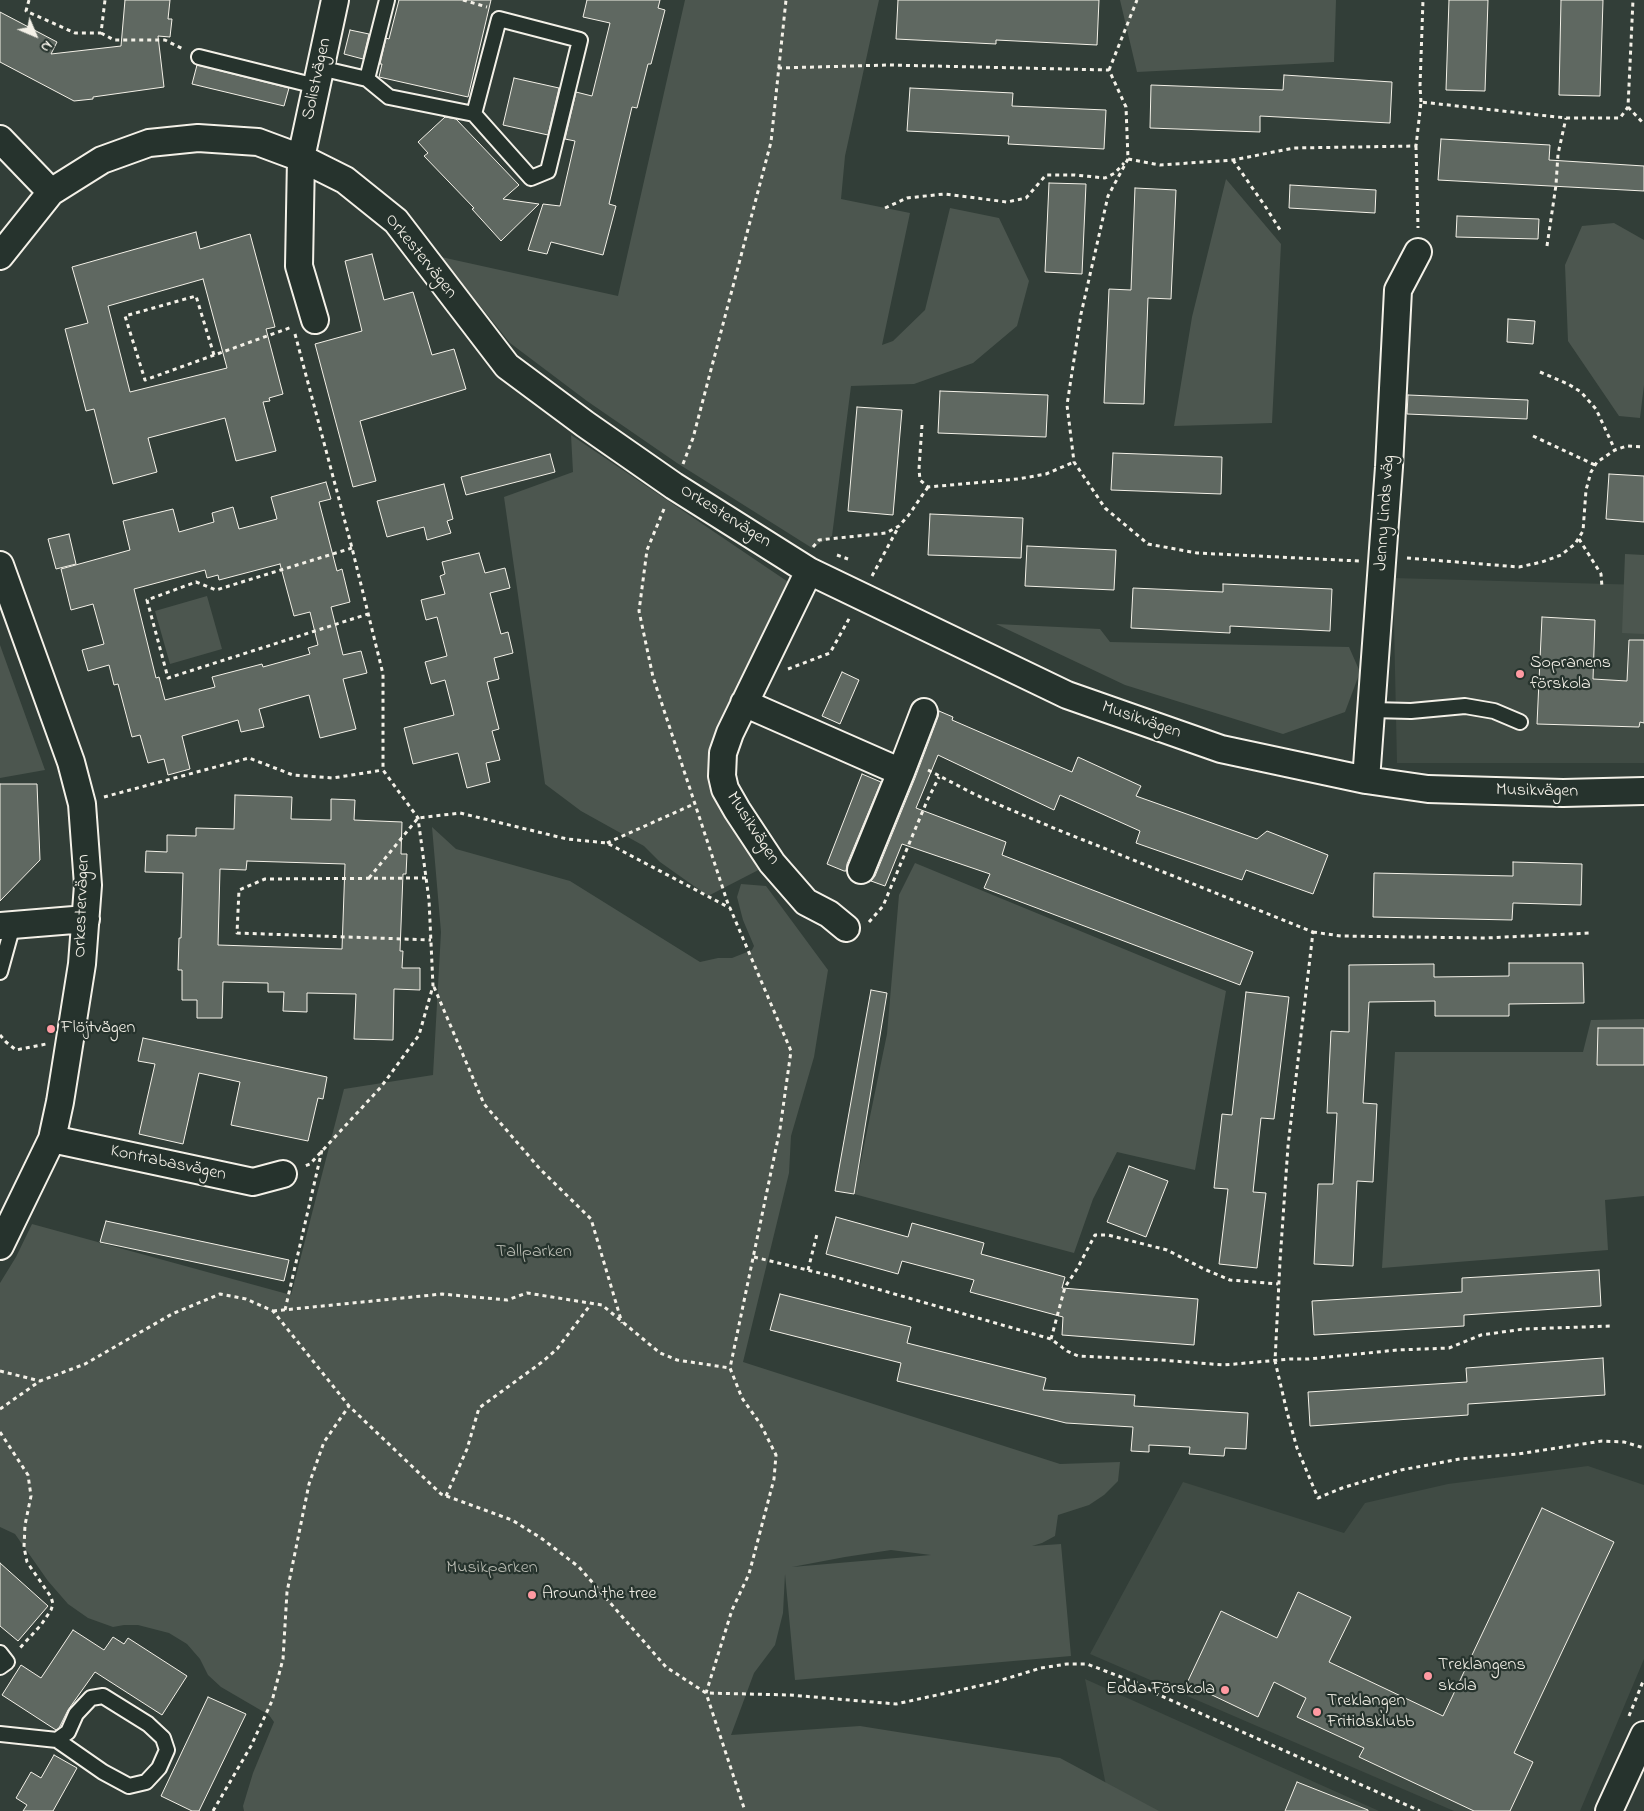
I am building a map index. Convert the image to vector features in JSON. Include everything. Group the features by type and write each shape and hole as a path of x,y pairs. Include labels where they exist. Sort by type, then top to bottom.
{"street":[{"name":"Solistvägen","path":"304,324 299,266 301,158 335,0"},
{"name":"Orkestervägen","path":"0,256 51,192 102,160 149,143 198,138 258,142 301,158 345,180 396,221 507,366 585,424 674,486 803,567"},
{"path":"0,139 51,192"},
{"name":"Jenny Linds väg","path":"1366,780 1382,560 1398,290 1418,252"},
{"name":"Orkestervägen","path":"0,565 71,762 82,804 88,885 80,973 60,1102 52,1139 0,1246"},
{"name":"Musikvägen","path":"857,926 806,902 772,863 736,810 725,789 722,776 723,753 803,567 1067,695 1222,749 1366,780 1428,789 1564,793 1644,790"},
{"path":"744,703 904,765"},
{"path":"860,870 924,712"},
{"path":"6,925 86,919"},
{"name":"Kontrabasvägen","path":"52,1139 253,1182 283,1174"},
{"path":"1608,1811 1644,1735"}],"lane":[{"path":"367,79 387,0"},
{"path":"199,57 318,77 367,79 389,97 474,114 531,178 548,171 580,40 499,19 474,114"},
{"path":"1372,710 1455,712 1465,706 1494,711 1520,722"},
{"path":"0,972 6,925"},
{"path":"0,1734 57,1740 103,1772 128,1786 146,1782 158,1768 167,1750 163,1738 148,1724 103,1696 92,1698 76,1714 68,1732 57,1740"}],"path":[{"path":"29,0 26,10 76,33 101,33 114,40 166,40 199,57"},
{"path":"101,33 105,0"},
{"path":"463,0 490,8 499,19"},
{"path":"745,1811 706,1693 732,1610 749,1574 774,1479 776,1455 761,1425 742,1398 730,1368 780,1130 791,1051 730,908 694,804 653,678 639,611 647,550 693,438 771,142 786,0"},
{"path":"1137,0 1109,70 1126,107 1128,159 1108,196 1081,314 1067,405 1074,462 1105,508 1148,544 1197,553 1356,561 1408,558 1519,567 1542,562 1561,555 1575,544 1583,531 1586,490 1591,472 1595,466 1615,450 1627,446 1644,447"},
{"path":"1418,252 1416,146 1421,102 1423,0"},
{"path":"1421,102 1566,118 1620,118 1628,107 1633,0"},
{"path":"778,68 889,65 1109,70"},
{"path":"1628,107 1644,124"},
{"path":"1547,246 1556,185 1558,154 1566,118"},
{"path":"1128,159 1160,165 1233,160 1294,148 1416,146"},
{"path":"884,208 908,198 944,194 1007,202 1026,198 1046,175 1105,178 1116,172 1128,159"},
{"path":"1233,160 1282,233"},
{"path":"214,355 196,296 125,316 145,380 304,324 352,548 383,674 383,770 418,818 426,878 434,986 484,1104 540,1169 591,1219 622,1323"},
{"path":"1540,372 1582,392 1596,408 1615,450"},
{"path":"922,425 920,480 928,487 1018,479 1046,474 1074,462"},
{"path":"1533,436 1595,466"},
{"path":"803,567 819,540 886,533 899,526 928,487"},
{"path":"1579,539 1601,574 1602,588"},
{"path":"352,548 216,590 196,582 147,600 168,678 368,614"},
{"path":"82,804 249,758 293,775 333,778 383,770"},
{"path":"904,765 939,777 1056,829 1313,932 1341,936 1485,938 1590,933"},
{"path":"857,926 883,906 939,777"},
{"path":"607,843 694,804"},
{"path":"369,878 418,818 460,813 567,839 607,843 730,908"},
{"path":"426,878 265,879 239,890 237,933 431,940"},
{"path":"1313,932 1288,1146 1278,1284 1275,1361 1297,1448 1318,1498 1342,1488 1401,1470 1460,1460 1518,1454 1602,1441 1624,1442 1644,1448"},
{"path":"283,1174 310,1164 381,1087 419,1034 434,986"},
{"path":"285,1310 322,1150"},
{"path":"808,1270 817,1234"},
{"path":"1051,1339 1065,1287 1095,1235 1108,1235 1168,1250 1230,1280 1278,1284"},
{"path":"754,1257 808,1270 1051,1339 1067,1351 1078,1356 1224,1365 1397,1350 1449,1348 1481,1335 1524,1329 1612,1326"},
{"path":"273,1311 442,1294 507,1300 527,1293 602,1305 660,1353 677,1360 730,1368"},
{"path":"0,1409 40,1381 85,1364 172,1314 220,1294 246,1299 273,1311 349,1406 441,1494 512,1520 541,1538 579,1567 666,1667 706,1693 790,1695 896,1704 992,1683 1041,1668 1067,1664 1086,1664 1142,1685 1157,1694 1420,1811"},
{"path":"446,1496 467,1450 479,1408 557,1349 591,1304"},
{"path":"0,1371 40,1381"},
{"path":"213,1811 251,1746 272,1701 283,1659 288,1592 309,1484 324,1442 349,1406"},
{"path":"0,1432 28,1475 31,1496 25,1525 24,1547 27,1562 51,1597 53,1604 41,1625 2,1661"}],"shaded area":[{"name":"Sopranens förskola","path":"1393,578 1644,585 1644,763 1397,763"},
{"path":"1588,1466 1644,1485 1644,1659 1580,1811 1454,1811 1090,1654 1183,1482 1344,1533 1365,1503 1448,1484"},
{"path":"1085,1679 1379,1811 1111,1811"}],"green space":[{"path":"685,0 879,0 845,156 841,199 910,213 882,345 893,341 925,310 950,208 999,218 1029,281 1017,326 973,363 914,384 851,386 832,536 812,548 677,463 587,401 510,343 441,257 618,296"},
{"path":"1120,0 1336,0 1334,62 1137,72"},
{"path":"1226,179 1281,244 1272,423 1174,426 1192,317"},
{"path":"1614,223 1644,240 1644,385 1640,418 1619,416 1568,341 1565,265 1582,226"},
{"path":"571,435 800,590 723,753 772,863 708,896 660,862 644,846 581,811 545,784 504,497 573,472"},
{"path":"1625,554 1644,555 1644,634 1622,633"},
{"path":"207,596 222,649 170,664 155,611"},
{"path":"996,624 1100,629 1110,642 1349,647 1360,672 1345,712 1283,734 1125,685"},
{"path":"0,645 45,770 0,778"},
{"path":"432,827 456,849 570,881 700,962 718,958 732,958 752,950 754,946 743,920 737,897 741,884 766,886 828,970 814,1057 791,1136 789,1173 743,1362 1060,1464 1120,1462 1118,1481 1104,1495 1089,1505 1058,1515 1055,1536 1032,1546 1061,1544 1071,1656 795,1680 785,1574 783,1613 775,1645 754,1673 731,1735 860,1726 1060,1758 1159,1811 244,1811 243,1806 253,1773 274,1722 269,1715 221,1687 208,1675 200,1659 187,1644 169,1633 138,1625 113,1627 88,1618 68,1604 48,1581 15,1534 0,1527 0,1283 16,1257 32,1224 291,1295 344,1089 433,1075 441,932","holes":["891,1550 931,1555 792,1567"]},
{"path":"915,863 1226,991 1195,1170 1117,1152 1093,1199 1074,1253 854,1194 887,1034 899,895"},
{"path":"1644,1019 1644,1196 1605,1200 1608,1250 1382,1268 1395,1052 1583,1052 1591,1020"}],"building":[{"path":"125,0 170,0 168,19 172,19 170,37 158,36 164,87 74,101 0,62 0,12 57,42 51,54 121,46"},
{"path":"399,0 491,0 468,97 379,77 386,38 389,39"},
{"path":"587,0 660,0 658,8 665,10 651,64 648,64 637,108 632,107 609,204 616,206 603,255 551,242 547,254 528,250 543,204 560,206 575,141 565,139 576,92 592,96 610,23 583,17"},
{"path":"898,0 1099,0 1097,45 996,40 996,44 896,39"},
{"path":"1449,0 1488,0 1485,91 1446,90"},
{"path":"1561,0 1603,0 1600,96 1559,95"},
{"path":"350,30 369,34 363,59 344,54"},
{"path":"197,65 289,88 284,106 192,84"},
{"path":"1284,75 1392,82 1390,123 1260,116 1260,132 1150,128 1151,85 1283,90"},
{"path":"514,78 559,88 548,135 503,125"},
{"path":"910,88 1013,93 1012,106 1106,110 1104,149 1008,144 1009,136 907,131"},
{"path":"445,117 456,119 519,185 503,199 539,204 501,241 472,209 474,208 424,156 428,153 418,142"},
{"path":"1441,139 1550,145 1549,160 1644,166 1644,191 1438,180"},
{"path":"1049,183 1086,184 1082,274 1045,272"},
{"path":"1290,185 1376,190 1375,213 1289,208"},
{"path":"1135,188 1176,190 1171,299 1148,298 1144,404 1104,403 1109,289 1131,290"},
{"path":"1457,216 1539,219 1538,239 1456,237"},
{"path":"196,232 200,249 250,234 275,327 266,329 283,394 269,398 270,401 263,402 276,451 236,461 225,418 148,438 157,472 113,484 94,409 86,411 65,329 88,323 72,267","holes":["203,279 227,368 130,392 108,306"]},
{"path":"372,254 384,300 413,292 432,355 454,349 466,389 360,421 376,481 353,487 315,344 362,331 345,261"},
{"path":"1508,319 1535,321 1533,344 1507,342"},
{"path":"940,391 1048,395 1046,437 938,433"},
{"path":"1408,395 1528,400 1527,419 1407,414"},
{"path":"857,407 902,410 893,515 848,511"},
{"path":"1113,453 1222,457 1221,494 1111,490"},
{"path":"550,454 555,472 466,495 461,477"},
{"path":"1609,474 1644,476 1644,522 1606,519"},
{"path":"326,482 331,499 319,502 337,571 342,569 350,602 331,607 343,655 361,651 367,673 343,679 356,729 320,738 309,695 259,709 264,727 241,732 238,720 182,736 190,769 168,775 164,759 148,763 140,735 132,737 118,684 114,685 109,665 88,671 82,650 104,644 93,604 71,610 61,569 130,550 123,521 173,509 179,532 214,522 212,513 233,507 239,529 277,519 271,497","holes":["280,564 294,616 310,612 318,645 308,648 310,654 263,667 262,664 212,677 215,687 165,700 159,677 156,678 134,589 205,570 207,578 218,575 219,580"]},
{"path":"444,484 453,519 447,521 451,533 427,540 424,527 387,537 377,501"},
{"path":"930,514 1023,518 1021,558 928,555"},
{"path":"69,534 76,564 56,569 48,539"},
{"path":"1027,546 1116,550 1114,590 1025,586"},
{"path":"479,553 485,573 505,568 510,588 490,593 501,634 508,632 513,653 494,658 499,679 487,682 499,729 492,731 500,760 486,763 490,782 467,788 458,753 413,764 404,728 454,715 445,680 431,684 425,662 447,656 437,617 426,620 421,600 445,594 440,576 445,574 442,562"},
{"path":"1223,584 1332,589 1330,631 1230,626 1230,633 1131,628 1133,588 1223,592"},
{"path":"1542,617 1595,620 1593,679 1627,681 1629,640 1644,640 1644,723 1640,722 1639,727 1537,724"},
{"path":"842,672 859,680 840,724 822,716"},
{"path":"939,711 953,717 952,720 1072,772 1078,757 1141,786 1136,796 1257,839 1267,831 1328,855 1313,894 1246,870 1242,880 1136,843 1140,831 1060,795 1054,810 938,755 916,808 1006,842 1002,855 1253,952 1240,985 984,888 990,874 902,844 885,886 871,881 875,876 915,778"},
{"path":"862,774 881,782 847,864 846,871 844,871 827,864"},
{"path":"0,784 37,784 40,860 0,901"},
{"path":"235,795 292,797 291,819 331,820 331,799 355,800 354,820 402,822 401,854 407,854 406,874 403,874 400,951 403,951 402,968 420,968 420,990 394,989 393,1040 354,1039 356,994 307,993 307,1012 283,1011 284,992 268,992 268,983 223,982 222,1018 197,1018 197,1000 182,1000 182,970 178,970 183,873 145,872 146,851 167,852 167,835 196,836 196,828 234,829","holes":["247,861 345,864 342,949 218,945 220,869 246,870"]},
{"path":"1513,862 1582,864 1581,905 1513,903 1512,920 1373,917 1374,873 1513,876"},
{"path":"1509,963 1583,963 1584,1003 1509,1004 1509,1016 1435,1016 1435,1001 1369,1002 1363,1103 1377,1104 1373,1182 1357,1181 1353,1266 1314,1264 1318,1184 1333,1184 1337,1113 1327,1113 1331,1031 1349,1032 1349,965 1434,964 1434,977 1509,976"},
{"path":"871,990 887,993 854,1194 835,1191"},
{"path":"1246,992 1289,997 1274,1119 1261,1118 1253,1192 1266,1193 1257,1268 1219,1264 1228,1189 1214,1188 1222,1114 1232,1115"},
{"path":"1598,1028 1644,1028 1644,1065 1597,1065"},
{"path":"143,1038 327,1077 323,1099 318,1098 308,1141 231,1125 240,1082 199,1073 183,1144 139,1134 155,1064 138,1061"},
{"path":"1129,1166 1168,1181 1146,1237 1107,1222"},
{"path":"836,1217 908,1237 912,1223 984,1243 981,1254 1065,1277 1062,1288 1198,1299 1194,1345 1062,1335 1063,1317 970,1292 974,1280 902,1261 898,1274 826,1254"},
{"path":"106,1221 289,1260 284,1281 100,1242"},
{"path":"1599,1270 1601,1306 1464,1315 1464,1326 1314,1335 1312,1301 1462,1292 1462,1278"},
{"path":"780,1294 911,1327 907,1343 1046,1378 1043,1390 1135,1395 1134,1406 1248,1413 1246,1449 1225,1448 1224,1456 1189,1454 1190,1447 1149,1445 1149,1452 1131,1451 1133,1427 1066,1423 897,1381 901,1363 770,1330"},
{"path":"1603,1358 1605,1395 1468,1404 1468,1415 1310,1426 1308,1392 1467,1382 1466,1368"},
{"path":"1542,1508 1614,1542 1514,1753 1533,1762 1510,1811 1474,1811 1359,1757 1364,1748 1297,1717 1306,1698 1274,1682 1258,1717 1187,1683 1221,1611 1277,1638 1298,1592 1351,1617 1329,1662 1443,1716"},
{"path":"0,1563 48,1606 18,1641 0,1626"},
{"path":"73,1630 104,1650 113,1637 124,1644 128,1638 187,1676 162,1715 95,1672 56,1730 2,1695 21,1665 41,1678"},
{"path":"208,1697 246,1714 199,1811 192,1811 161,1796"},
{"path":"54,1755 77,1768 53,1811 23,1811 27,1805 16,1798 31,1772 41,1778"},
{"path":"1297,1782 1368,1810 1368,1811 1285,1811"}],"place":[{"name":"Sopranens förskola","path":"1520,674"},
{"name":"Flöjtvägen","path":"51,1029"},
{"name":"Around the tree","path":"532,1595"},
{"name":"Treklangens skola","path":"1428,1676"},
{"name":"Edda Förskola","path":"1225,1690"},
{"name":"Treklangen Fritidsklubb","path":"1317,1712"}],"park label":[{"name":"Tallparken","path":"534,1253"},
{"name":"Musikparken","path":"492,1569"}]}
